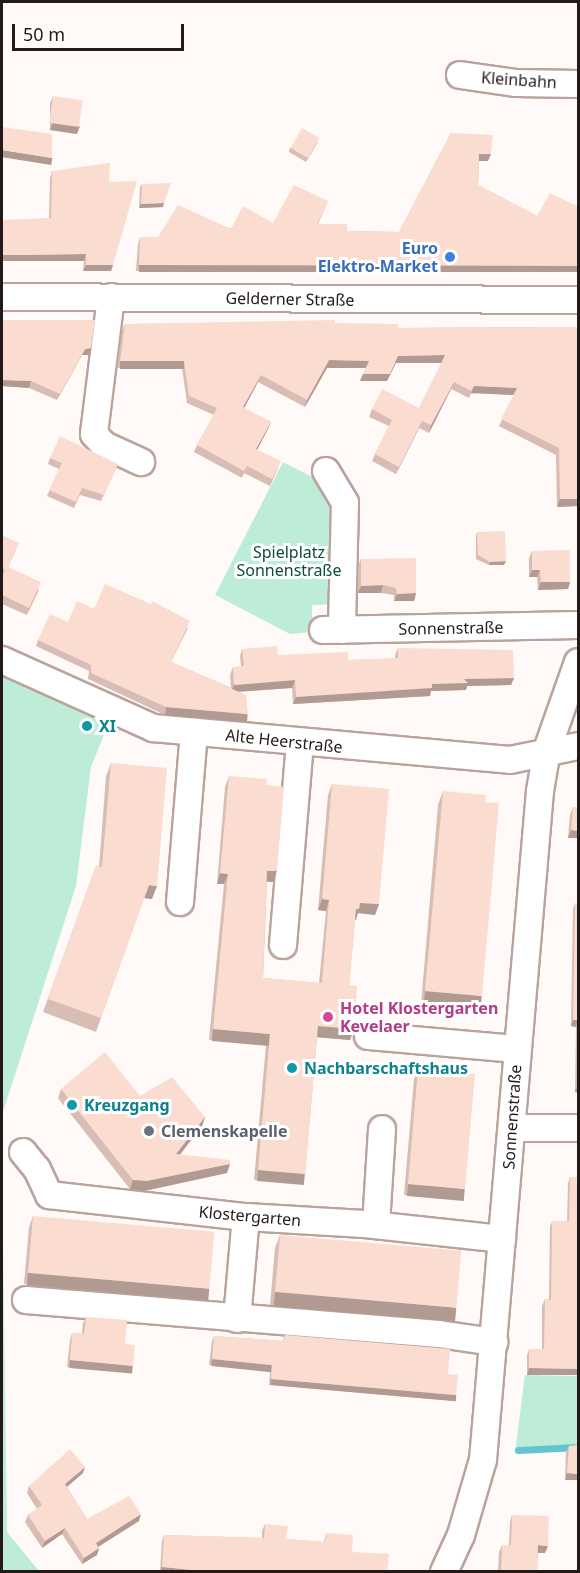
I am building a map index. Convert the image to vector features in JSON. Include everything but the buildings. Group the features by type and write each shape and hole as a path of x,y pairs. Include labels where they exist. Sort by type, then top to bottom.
{"street":[{"name":"Kleinbahn","path":"460,75 516,83 579,84"},
{"name":"Gelderner Straße","path":"2,297 579,300"},
{"path":"111,297 94,434 104,445 141,462"},
{"name":"Sonnenstraße","path":"326,471 345,503 333,630 579,625"},
{"name":"Alte Heerstraße","path":"2,660 153,728 510,760 547,750 579,746"},
{"name":"Sonnenstraße","path":"444,1572 461,1535 483,1460 536,826 547,750 579,662"},
{"path":"180,902 194,732"},
{"path":"283,945 300,742"},
{"path":"368,1036 517,1049"},
{"path":"512,1128 579,1128"},
{"path":"376,1226 382,1129"},
{"name":"Klostergarten","path":"23,1152 49,1195 246,1217 376,1226 502,1239"},
{"path":"237,1319 246,1217"},
{"path":"26,1300 439,1334 494,1342"}],"green space":[{"name":"Spielplatz Sonnenstraße","path":"283,462 336,489 340,604 312,605 312,632 290,634 215,595"},
{"path":"2,676 110,720 91,767 76,886 2,1115"},
{"path":"2,1171 7,1532 39,1571 2,1571"},
{"path":"525,1375 578,1376 578,1450 515,1453"}],"waterway":[{"path":"518,1450 578,1447"}],"place":[{"name":"Euro Elektro-Market","path":"450,257"},
{"name":"XI","path":"87,726"},
{"name":"Hotel Klostergarten Kevelaer","path":"328,1017"},
{"name":"Nachbarschaftshaus","path":"292,1068"},
{"name":"Kreuzgang","path":"72,1105"},
{"name":"Clemenskapelle","path":"149,1131"}]}
